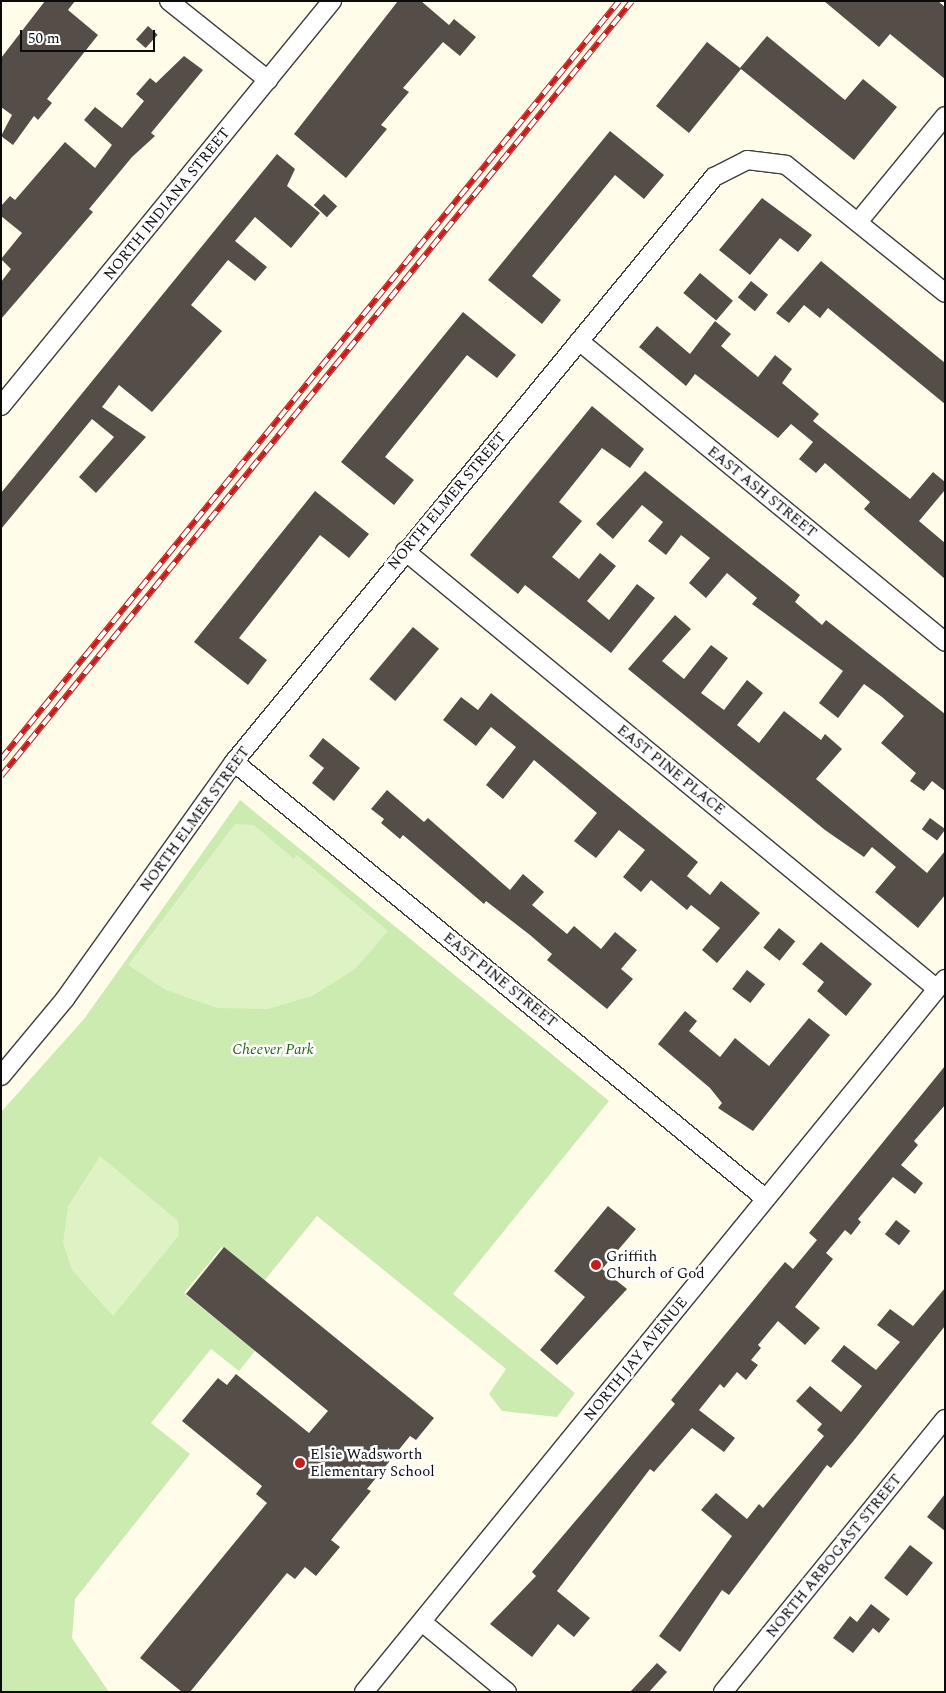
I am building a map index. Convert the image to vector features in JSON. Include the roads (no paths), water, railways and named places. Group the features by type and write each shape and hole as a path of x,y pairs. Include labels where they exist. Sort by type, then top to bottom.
{"street":[{"path":"169,1 268,80"},
{"name":"NORTH INDIANA STREET","path":"1,406 332,1"},
{"path":"858,222 945,116"},
{"name":"NORTH ELMER STREET","path":"1,1076 65,999 234,762 704,188 735,164 759,159 786,164 945,293"},
{"name":"EAST ASH STREET","path":"579,341 945,642"},
{"name":"EAST PINE PLACE","path":"405,551 941,984"},
{"name":"EAST PINE STREET","path":"234,762 766,1199"},
{"name":"NORTH JAY AVENUE","path":"364,1692 941,984"},
{"name":"NORTH ARBOGAST STREET","path":"723,1692 945,1419"},
{"path":"422,1622 507,1692"}],"railway":[{"path":"1,759 619,1"},
{"path":"1,776 632,1"}],"place":[{"name":"Griffith Church of God","path":"596,1265"},
{"name":"Elsie Wadsworth Elementary School","path":"300,1463"}],"park label":[{"name":"Cheever Park","path":"273,1050"}]}
